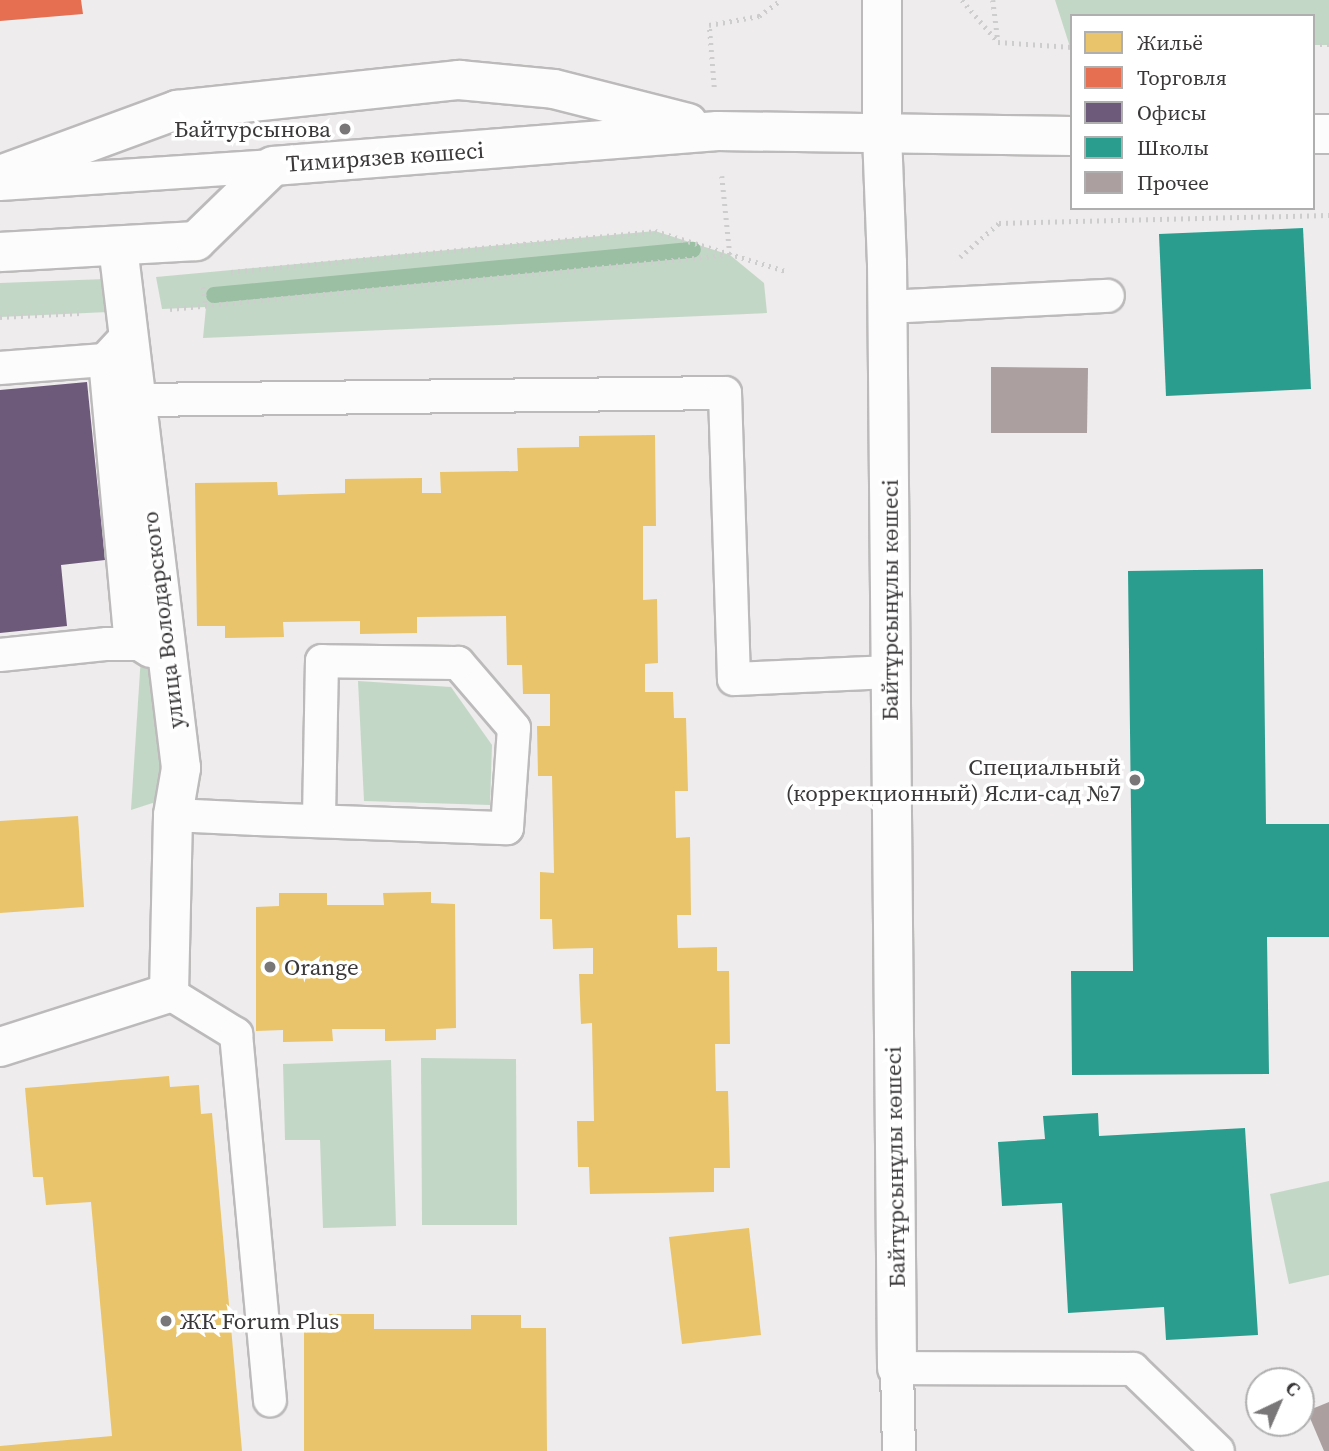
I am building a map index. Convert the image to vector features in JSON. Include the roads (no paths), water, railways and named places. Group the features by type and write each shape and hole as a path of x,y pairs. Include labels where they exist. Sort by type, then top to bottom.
{"street":[{"name":"Байтұрсынұлы көшесі","path":"882,0 882,134 888,307 897,1368"},
{"name":"Тимирязев көшесі","path":"0,175 177,110 459,80 554,89 718,131"},
{"name":"Тимирязев көшесі","path":"0,252 196,241 273,166 718,131 1070,136"},
{"name":"улица Володарского","path":"118,247 120,335 136,400 181,768 173,815 169,993"},
{"path":"0,1047 169,993"}],"lane":[{"path":"0,184 273,166"},
{"path":"888,307 1108,296"},
{"path":"0,368 120,335 131,644"},
{"path":"136,400 725,393 734,679 891,672"},
{"path":"0,655 131,644 169,662"},
{"path":"173,815 318,821 507,828 514,728 458,663 322,661 318,821"},
{"path":"169,993 236,1034 270,1401"},
{"path":"899,1451 897,1368 1133,1369 1218,1451"}],"waterway":[{"path":"214,295 693,250"}],"place":[{"name":"Байтурсынова","path":"345,129"},
{"name":"Специальный (коррекционный) Ясли-сад №7","path":"1135,780"},
{"name":"Orange","path":"270,967"},
{"name":"ЖК Forum Plus","path":"166,1321"}]}
